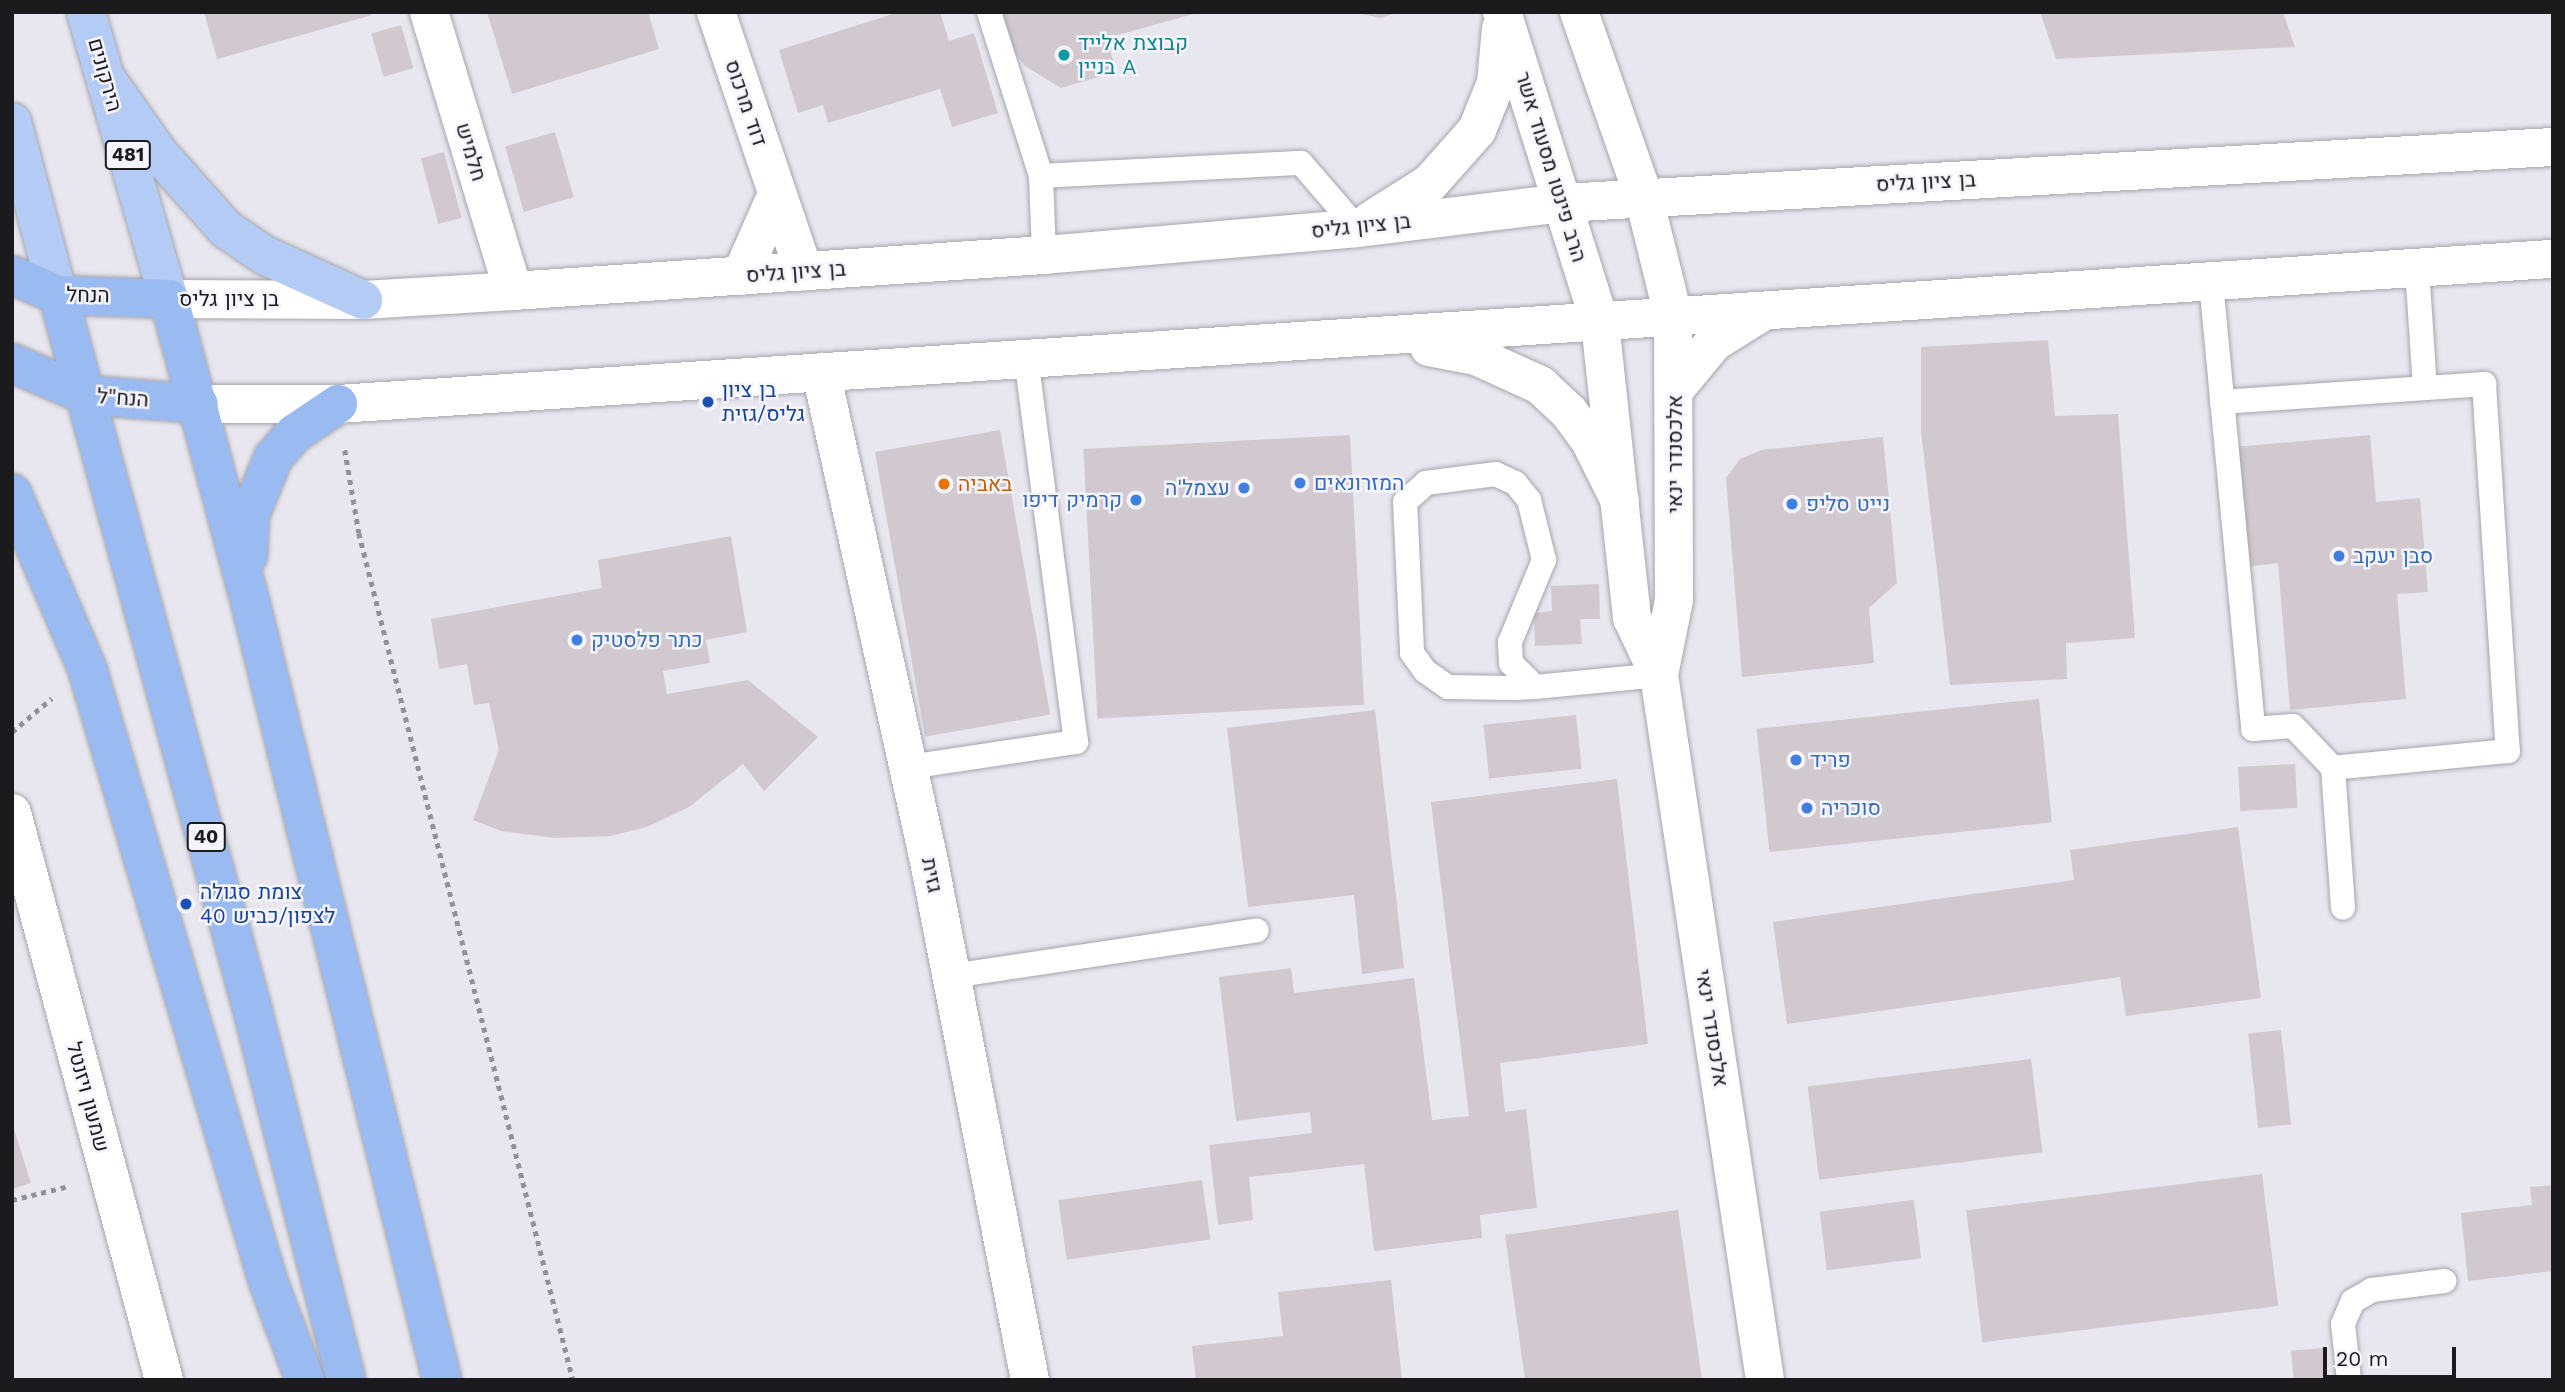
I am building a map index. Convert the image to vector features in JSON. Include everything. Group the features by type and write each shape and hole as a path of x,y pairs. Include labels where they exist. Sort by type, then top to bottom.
{"highway":[{"name":"הנחל","path":"12,275 58,295 169,299"},
{"name":"40","path":"58,295 252,1007 346,1380"},
{"path":"169,299 248,593 442,1380"},
{"name":"הנח\"ל","path":"12,363 86,396 199,404"},
{"path":"248,593 250,515 259,484 273,458 295,433 338,404"},
{"path":"12,493 87,668 268,1281 305,1380"}],"main road":[{"name":"הירקונים","path":"86,12 169,299"},
{"path":"107,80 159,154 226,229 264,255 363,300"},
{"path":"12,122 58,295"}],"street":[{"name":"חלמיש","path":"429,12 513,291"},
{"name":"דוד מרכוס","path":"716,12 804,272"},
{"path":"1357,228 1430,183 1477,130 1496,83 1502,12"},
{"name":"הרב פינטו מסעוד אשר","path":"1502,12 1600,323"},
{"path":"1579,12 1644,198 1673,315"},
{"name":"בן ציון גליס","path":"169,299 363,300 513,291 804,272 1357,228 1563,203 2553,148"},
{"path":"741,276 777,194"},
{"path":"199,404 338,404 1026,356 1600,323 1770,308 2211,282 2553,258"},
{"path":"1675,389 1686,370 1714,342 1770,308"},
{"name":"אלכסנדר ינאי","path":"1660,675 1674,600 1673,315"},
{"name":"אלכסנדר ינאי","path":"1600,323 1632,618 1660,675 1765,1380"},
{"path":"1364,337 1476,356 1540,385 1569,412 1590,441 1620,501"},
{"name":"גזית","path":"821,372 929,861 1031,1380"},
{"name":"שמעון ויזנטל","path":"12,813 164,1380"}],"lane":[{"path":"989,12 1041,176 1044,254"},
{"path":"1041,176 1301,163 1357,228"},
{"path":"2553,258 2553,264"},
{"path":"2417,268 2425,388"},
{"path":"2211,282 2253,729 2293,726 2333,768 2343,908"},
{"path":"908,767 1076,742 1026,356"},
{"path":"2222,402 2484,384 2508,751 2333,768"},
{"path":"1535,687 1511,663 1510,642 1544,560 1529,500 1515,483 1496,474 1426,483 1405,502 1412,653 1425,671 1448,687 1535,687 1660,675"},
{"path":"951,976 1257,930"},
{"path":"2348,1380 2343,1324 2353,1301 2372,1290 2444,1281"}],"path":[{"path":"338,404 359,533 573,1380"},
{"path":"12,1200 110,1176"}],"building":[{"path":"204,12 371,12 372,15 217,59"},
{"path":"487,12 648,12 659,49 512,94"},
{"path":"899,12 940,12 949,41 974,33 998,113 952,127 940,89 828,123 823,105 798,113 779,50"},
{"name":"קבוצת אלייד בניין A","path":"999,12 1197,13 1107,38 1116,72 1061,88 1025,66 1009,45"},
{"path":"1354,12 1397,12 1397,13 1380,18"},
{"path":"2040,12 2283,12 2295,47 2056,59"},
{"path":"401,25 413,68 384,77 371,34"},
{"path":"555,132 574,197 524,212 505,146"},
{"path":"444,152 462,218 438,224 421,158"},
{"path":"2048,340 2055,416 2118,414 2135,638 2066,643 2067,679 1950,685 1921,431 1921,347"},
{"path":"1000,430 1050,715 925,737 875,452"},
{"path":"1350,435 1364,705 1097,719 1083,449"},
{"path":"2370,435 2376,502 2420,498 2428,592 2397,594 2406,699 2290,710 2278,563 2244,567 2234,447"},
{"path":"1883,437 1897,583 1869,608 1874,663 1742,677 1726,478 1740,459 1761,450"},
{"path":"731,536 747,632 706,640 710,663 663,671 667,694 748,680 818,737 764,791 743,764 689,807 647,827 610,836 556,838 501,831 473,820 499,750 489,703 474,705 467,664 439,669 431,619 602,588 598,560"},
{"path":"1599,584 1600,619 1580,619 1582,644 1535,646 1534,613 1552,611 1551,586"},
{"path":"2039,699 2052,822 1770,852 1757,729"},
{"path":"1375,710 1404,968 1362,974 1354,895 1248,907 1227,728"},
{"path":"1576,715 1582,769 1489,778 1484,725"},
{"path":"2295,764 2297,808 2240,811 2238,767"},
{"path":"1617,779 1648,1044 1500,1063 1505,1112 1526,1109 1537,1208 1480,1215 1482,1238 1374,1251 1364,1164 1249,1177 1253,1220 1218,1225 1209,1145 1312,1133 1310,1112 1236,1121 1219,977 1291,968 1294,993 1414,978 1432,1120 1469,1116 1431,802"},
{"path":"2238,827 2261,998 2126,1016 2120,977 1787,1024 1773,922 2074,880 2070,850"},
{"path":"2281,1030 2291,1124 2258,1128 2248,1033"},
{"path":"2031,1059 2042,1152 1819,1180 1808,1086"},
{"path":"12,1123 31,1183 12,1189"},
{"path":"2262,1174 2278,1306 1982,1342 1966,1210"},
{"path":"1202,1180 1210,1239 1067,1260 1058,1200"},
{"path":"2553,1185 2553,1271 2468,1281 2461,1213 2532,1205 2530,1187"},
{"path":"1914,1200 1921,1259 1827,1270 1820,1212"},
{"path":"1678,1210 1702,1380 1525,1380 1505,1235"},
{"path":"1391,1280 1402,1380 1196,1380 1192,1346 1283,1336 1278,1292"},
{"path":"2323,1348 2326,1380 2294,1380 2291,1351"}],"place":[{"name":"קבוצת אלייד בניין A","path":"1064,55"},
{"name":"בן ציון גליס/גזית","path":"708,402"},
{"name":"המזרונאים","path":"1300,483"},
{"name":"באביה","path":"944,484"},
{"name":"עצמל'ה","path":"1244,488"},
{"name":"קרמיק דיפו","path":"1136,500"},
{"name":"נייט סליפ","path":"1792,504"},
{"name":"סבן יעקב","path":"2339,556"},
{"name":"כתר פלסטיק","path":"577,640"},
{"name":"פריד","path":"1796,760"},
{"name":"סוכריה","path":"1807,808"},
{"name":"צומת סגולה לצפון/כביש 40","path":"186,904"}]}
